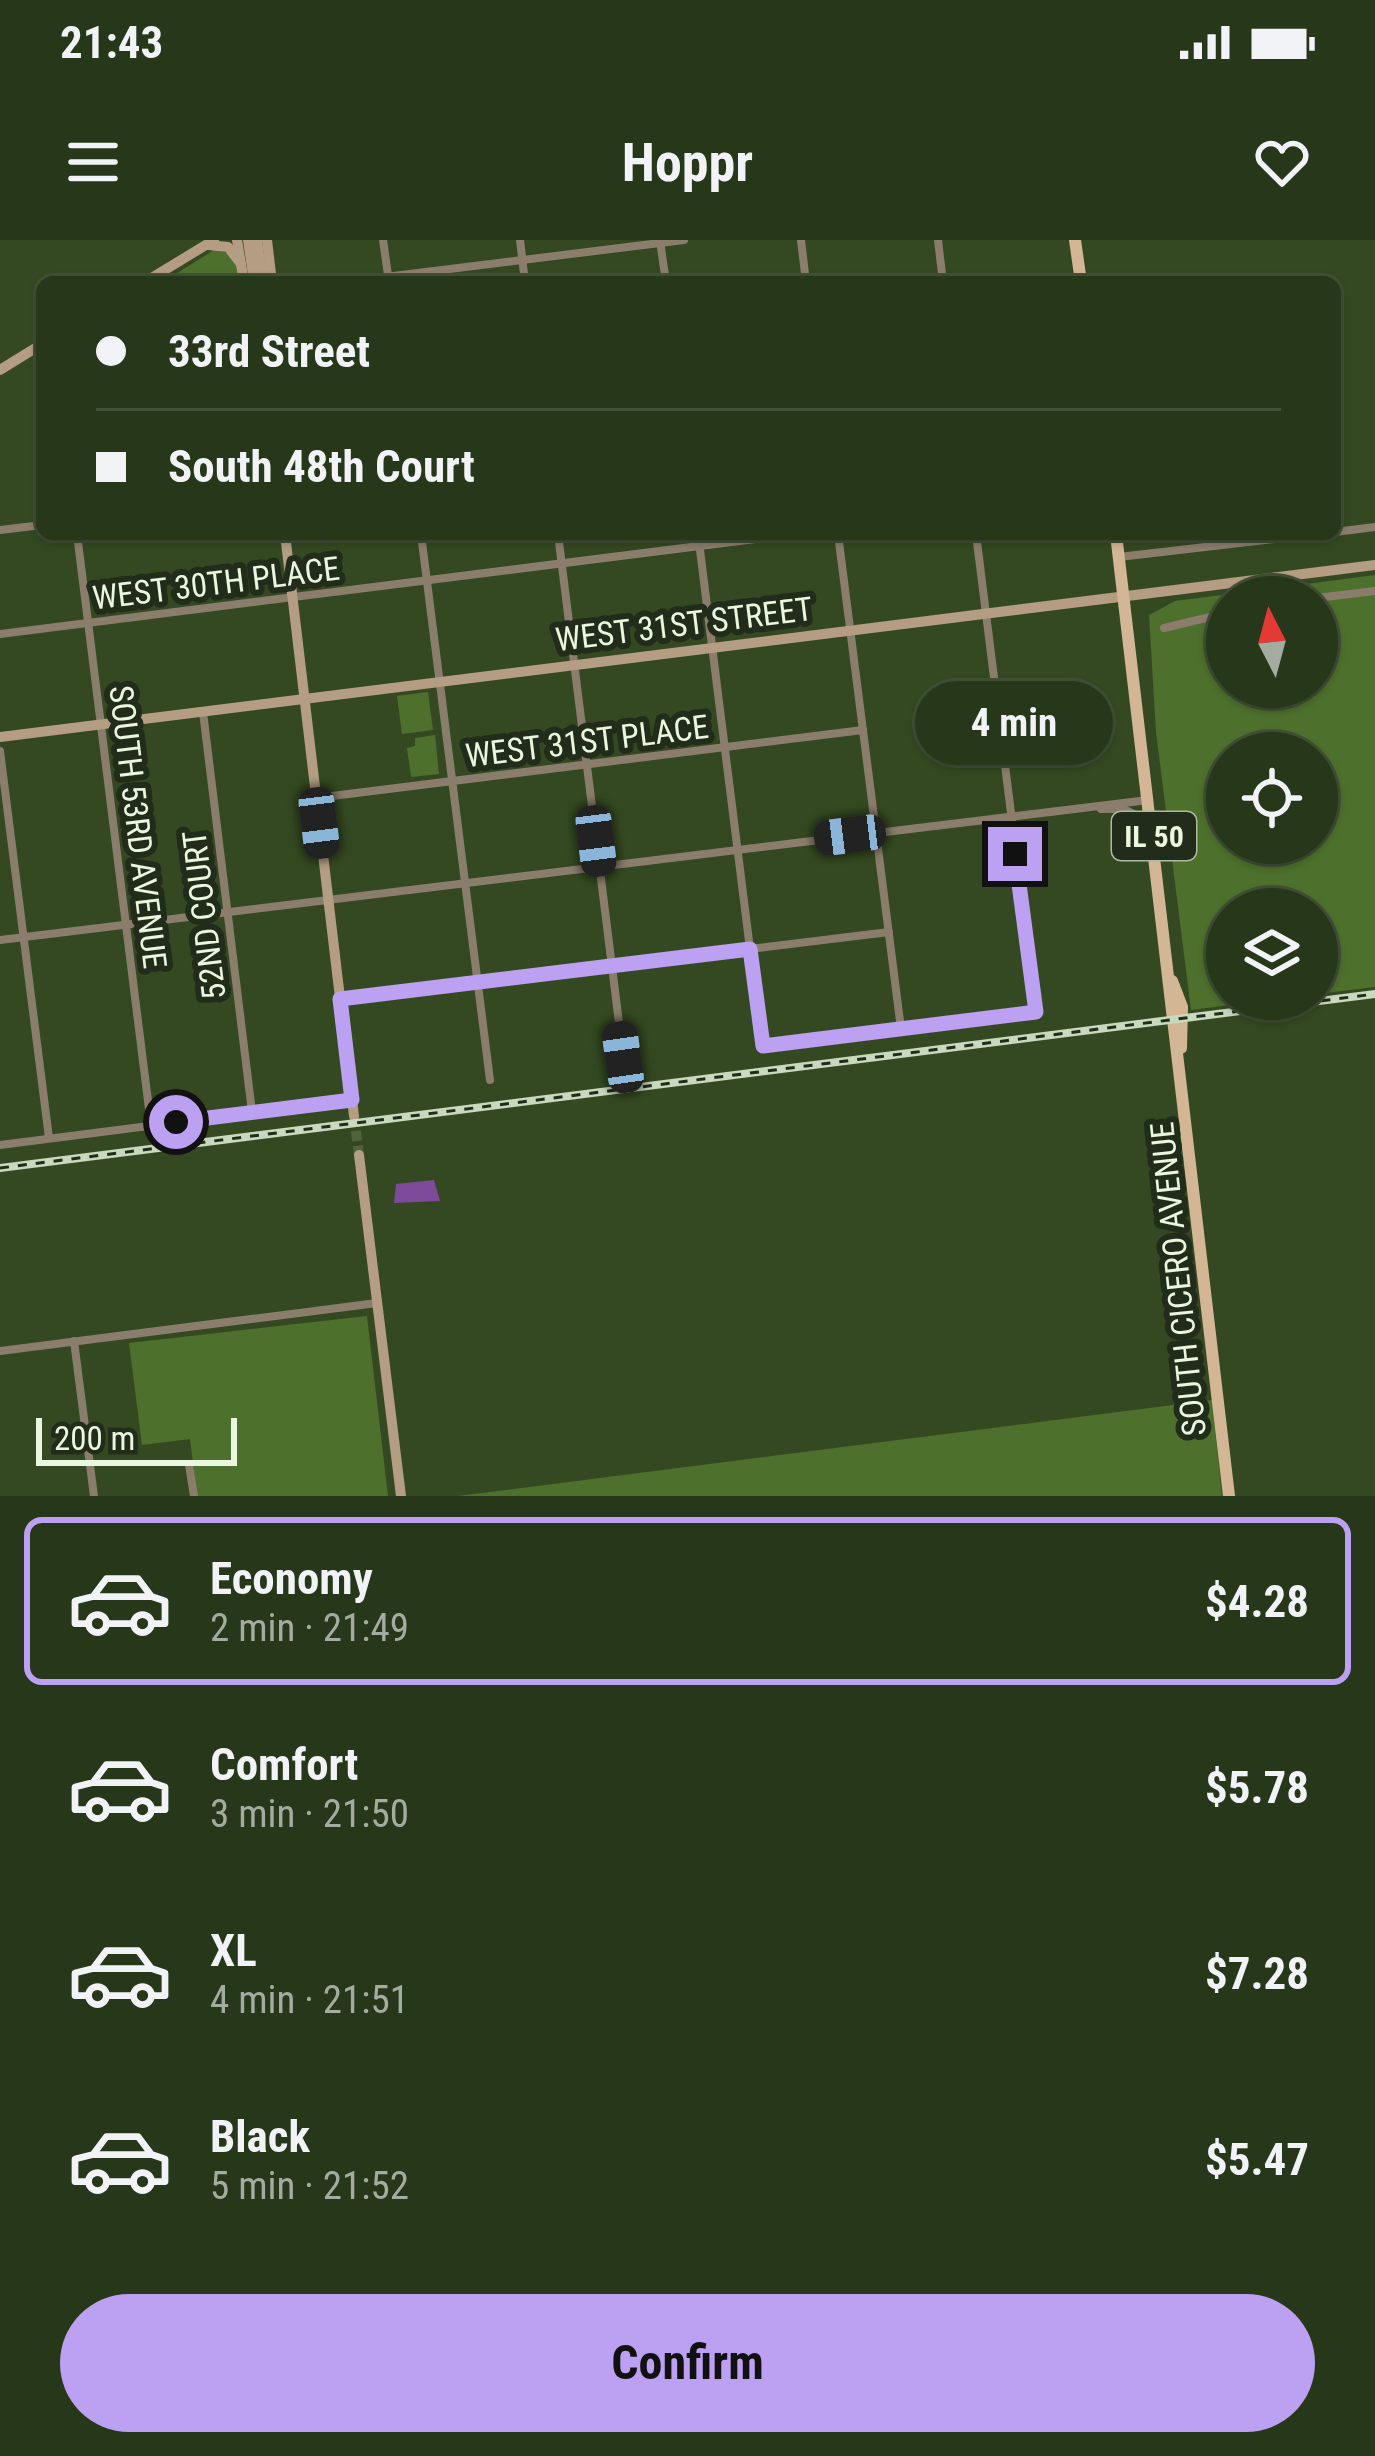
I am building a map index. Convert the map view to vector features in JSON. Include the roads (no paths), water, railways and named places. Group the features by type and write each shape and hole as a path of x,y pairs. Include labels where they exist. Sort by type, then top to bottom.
{"main road":[{"path":"237,240 243,276"},
{"path":"252,240 257,276"},
{"path":"267,240 271,276"},
{"path":"1076,240 1080,276"},
{"path":"155,276 210,243 228,247 241,264"},
{"path":"0,370 36,348"},
{"path":"286,540 354,1116"},
{"name":"SOUTH CICERO AVENUE","path":"1117,540 1171,978 1184,1025 1180,1055 1229,1496"},
{"name":"WEST 31ST STREET","path":"0,737 1375,565"},
{"path":"359,1154 401,1496"}],"street":[{"path":"383,240 388,276"},
{"path":"520,240 524,276"},
{"path":"409,276 684,240"},
{"path":"801,240 805,276"},
{"path":"938,240 943,276"},
{"path":"660,241 665,276"},
{"path":"0,530 36,526"},
{"path":"1341,531 1375,527"},
{"name":"SOUTH 53RD AVENUE","path":"78,540 151,1125"},
{"path":"422,540 490,1080"},
{"path":"559,540 624,1063"},
{"path":"698,540 763,1046 1036,1012 977,540"},
{"name":"WEST 30TH PLACE","path":"0,634 747,540"},
{"path":"839,540 901,1029"},
{"path":"1120,557 1266,540"},
{"path":"1338,595 1375,591"},
{"path":"1164,628 1206,618"},
{"name":"52ND COURT","path":"203,712 252,1112"},
{"name":"WEST 31ST PLACE","path":"316,798 863,730"},
{"path":"0,751 49,1138"},
{"path":"0,940 1150,799"},
{"path":"1082,807 1124,809 1153,825"},
{"path":"340,999 889,932"},
{"path":"0,1144 352,1100"},
{"path":"0,1351 377,1304"},
{"path":"74,1341 94,1496"},
{"path":"189,1465 194,1496"}],"tunnel":[{"path":"354,1116 359,1155"}],"railway":[{"path":"0,1168 1375,994"}]}
